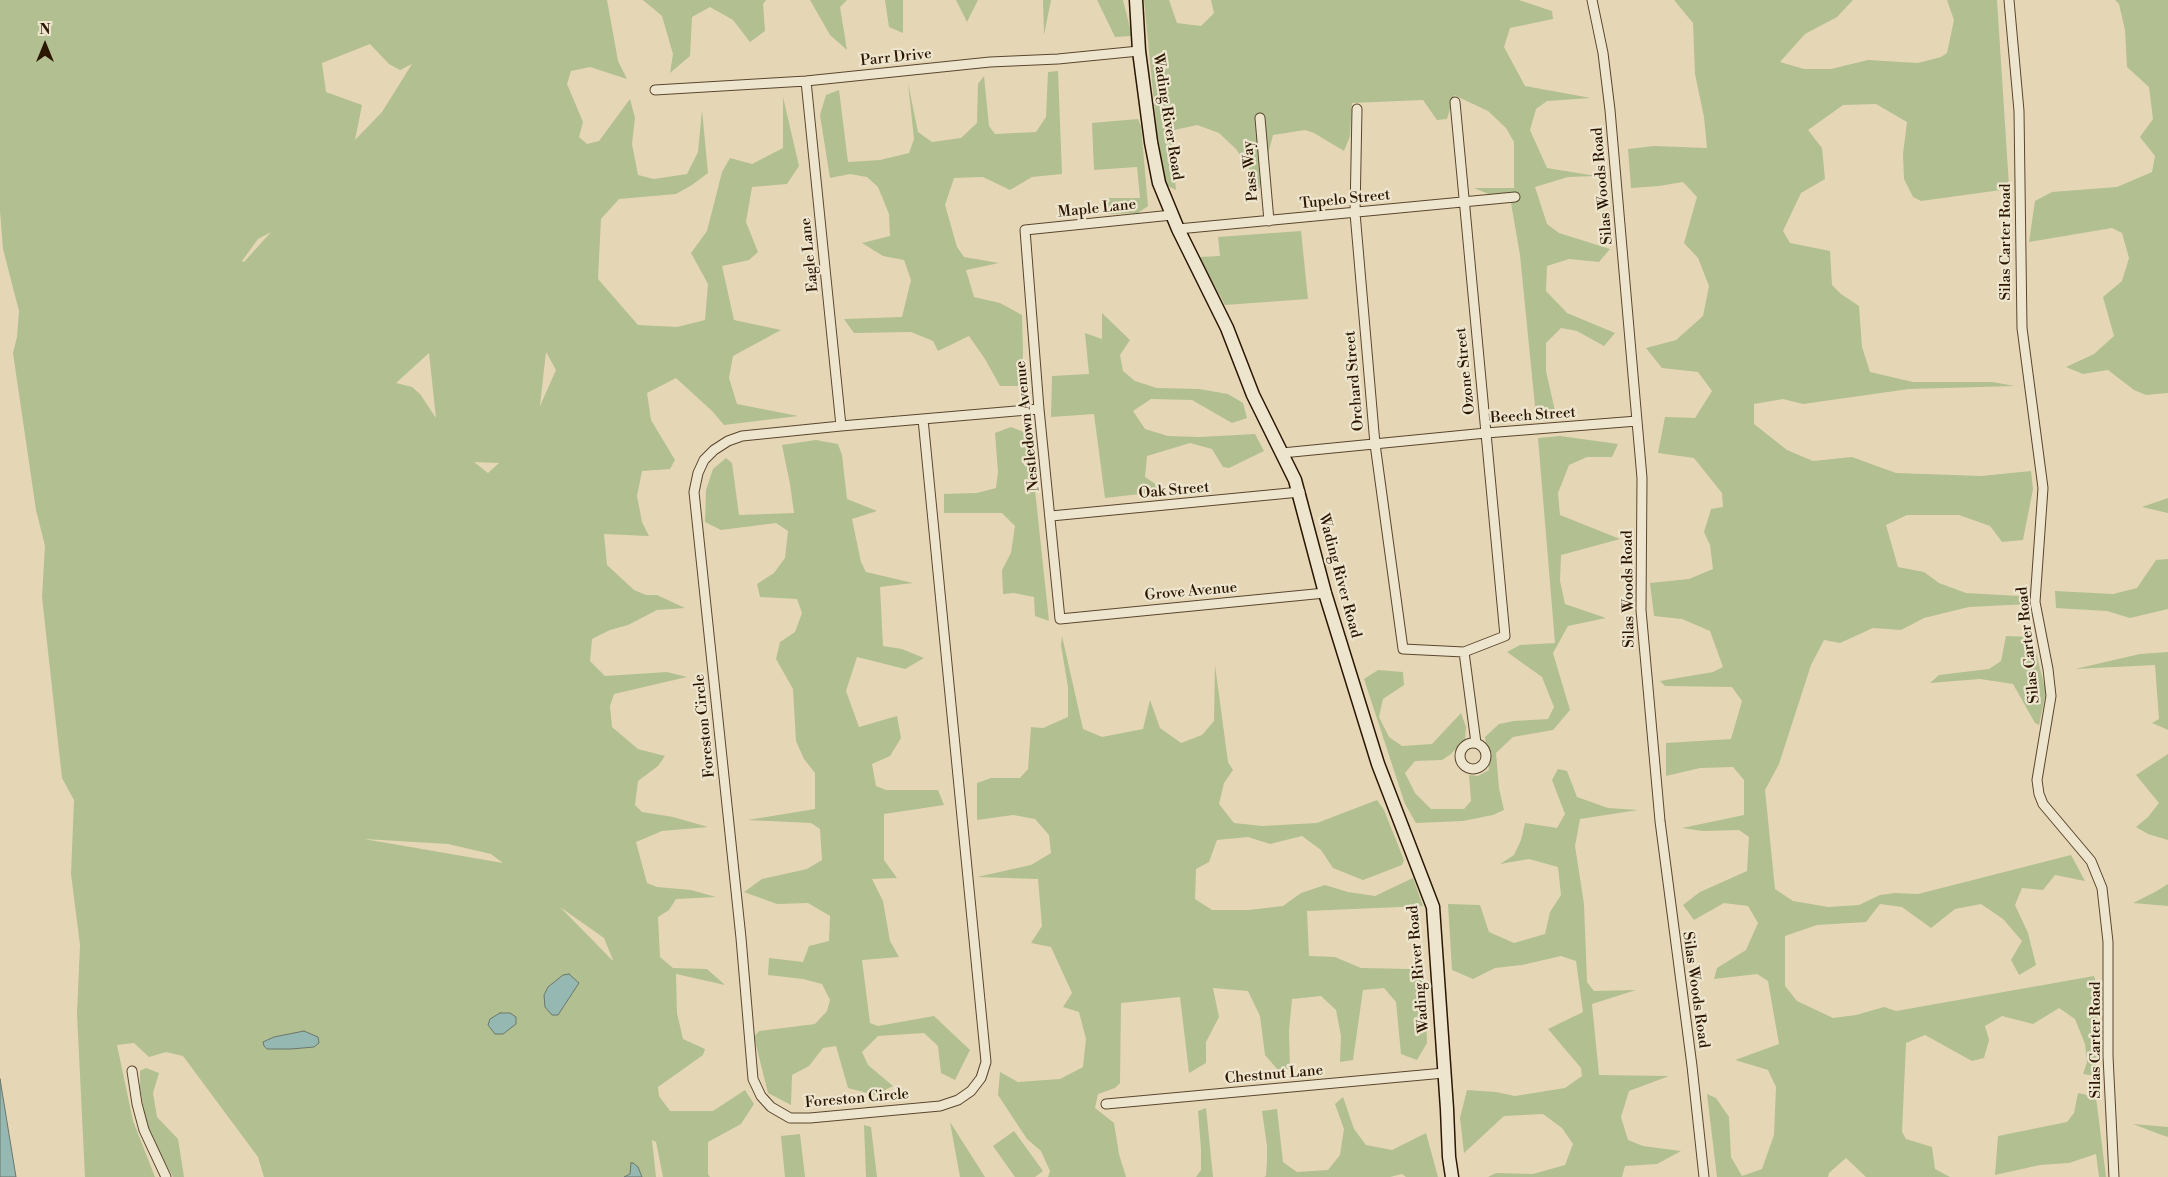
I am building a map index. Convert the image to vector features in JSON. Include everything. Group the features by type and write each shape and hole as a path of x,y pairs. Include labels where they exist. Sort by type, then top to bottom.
{"main road":[{"name":"Wading River Road","path":"1136,0 1139,51 1151,142 1159,183 1178,229 1227,328 1253,394 1300,492 1325,593 1378,764 1432,906 1449,1157 1452,1177"}],"street":[{"name":"Silas Woods Road","path":"1592,0 1603,53 1610,102 1642,478 1640,583 1660,821 1692,1066 1704,1177"},
{"name":"Silas Carter Road","path":"2008,0 2019,111 2021,321 2043,488 2035,602 2048,669 2051,696 2037,780 2043,804 2091,860 2102,888 2108,942 2108,1056 2114,1177"},
{"name":"Parr Drive","path":"655,90 806,81 990,62 1058,59 1139,51"},
{"name":"Eagle Lane","path":"806,81 842,426"},
{"name":"Ozone Street","path":"1455,102 1505,636 1464,652"},
{"name":"Orchard Street","path":"1357,109 1355,213 1374,444 1403,649 1464,652"},
{"name":"Pass Way","path":"1260,118 1269,221"},
{"name":"Tupelo Street","path":"1178,229 1463,201 1515,198"},
{"name":"Maple Lane","path":"1025,230 1172,215"},
{"name":"Nestledown Avenue","path":"1025,230 1039,409 1060,618"},
{"name":"Foreston Circle","path":"923,419 986,1062 981,1078 971,1091 958,1100 940,1106 810,1118 790,1118 771,1107 761,1096 753,1079 741,938 694,492 698,473 704,460 714,450 728,441 742,436 842,426 923,419 1039,409"},
{"name":"Beech Street","path":"1282,453 1486,433 1637,421"},
{"name":"Oak Street","path":"1051,516 1300,492"},
{"name":"Grove Avenue","path":"1060,618 1325,593"},
{"path":"1464,652 1476,744"},
{"path":"132,1071 137,1104 144,1130 166,1177"},
{"name":"Chestnut Lane","path":"1106,1104 1444,1073"}],"green space":[{"path":"0,0 607,0 618,61 627,79 590,67 571,71 567,84 583,122 579,137 587,144 599,141 630,99 635,118 632,144 638,175 654,179 687,174 698,152 702,110 708,173 676,194 619,199 601,219 598,279 638,325 677,327 705,320 708,284 691,253 707,231 722,172 730,158 752,164 783,148 783,97 799,166 787,184 752,187 746,222 758,252 749,260 722,266 734,320 781,330 733,356 729,378 737,404 798,416 724,425 712,411 676,378 647,393 651,420 675,460 670,469 642,471 637,496 642,522 649,536 604,534 607,565 634,590 646,595 657,595 685,608 657,610 628,625 610,630 592,639 590,661 605,676 667,672 687,677 614,694 610,706 612,727 638,749 665,756 658,766 638,781 635,805 642,812 673,817 708,827 662,831 636,842 647,883 657,887 691,890 716,897 676,899 669,910 658,917 660,957 673,968 707,969 725,985 676,974 677,1013 683,1039 705,1049 703,1055 658,1087 659,1096 670,1111 713,1111 745,1090 754,1104 741,1124 708,1142 708,1174 710,1177 663,1177 656,1142 652,1140 656,1177 264,1177 258,1157 183,1056 166,1052 149,1057 134,1043 117,1045 133,1121 155,1177 85,1177 77,1014 80,945 71,874 74,800 62,778 42,597 45,546 36,510 13,353 17,337 19,311 3,249 0,211","holes":["370,44 389,64 400,70 412,64 382,112 355,140 362,105 326,92 322,63","271,232 244,262 242,261 258,239","546,352 556,370 540,405","429,353 436,418 420,394 412,387 396,383","474,462 499,463 488,473","364,839 448,844 491,854 503,863","560,907 604,938 612,960"]},
{"path":"643,0 766,0 763,4 765,31 750,42 733,20 710,7 692,17 690,56 670,73 673,54 662,16"},
{"path":"810,0 847,0 840,7 847,50 830,35"},
{"path":"885,0 903,0 903,33 889,27"},
{"path":"956,0 978,0 967,22"},
{"path":"1043,0 1051,0 1044,35"},
{"path":"1097,0 1123,0 1132,36 1115,37"},
{"path":"1144,0 1169,0 1177,23 1201,26 1214,13 1211,0 1519,0 1552,11 1553,19 1510,28 1504,47 1525,86 1591,98 1547,101 1536,109 1530,130 1547,168 1596,176 1568,177 1535,187 1547,224 1559,233 1610,249 1599,262 1569,259 1547,266 1546,291 1567,313 1615,333 1604,346 1577,331 1561,328 1546,343 1546,371 1555,411 1535,406 1520,255 1511,203 1474,188 1514,188 1514,142 1506,128 1488,111 1454,95 1447,119 1437,120 1423,100 1352,103 1350,136 1344,151 1314,133 1305,130 1273,135 1259,190 1252,173 1236,149 1219,133 1197,125 1170,131 1176,190 1166,185 1157,133"},
{"path":"1674,0 1853,0 1837,17 1805,34 1780,62 1804,69 1831,69 1868,60 1918,63 1941,57 1947,53 1954,20 1947,0 1997,0 2009,186 2001,190 1921,201 1913,197 1904,179 1903,154 1907,122 1876,104 1843,105 1808,130 1822,148 1825,179 1801,193 1783,231 1790,243 1830,251 1832,285 1841,294 1859,306 1862,347 1870,372 1913,382 1992,382 2015,386 1909,389 1803,404 1783,399 1754,404 1754,424 1787,450 1813,461 1852,457 1896,473 1981,476 2031,471 2033,489 2023,540 2002,542 1990,526 1959,515 1907,515 1886,525 1898,567 1924,572 1939,583 1966,593 2019,596 2029,604 1969,607 1924,618 1901,630 1873,628 1840,643 1824,640 1811,665 1779,764 1765,790 1775,889 1793,901 1828,907 1859,905 1880,895 1895,893 1918,894 2071,855 2085,881 2055,875 2043,890 2022,888 2015,905 2028,933 2036,965 2019,975 2011,960 2022,941 2003,919 1981,904 1955,909 1931,928 1902,907 1880,904 1866,922 1817,925 1785,936 1785,986 1797,1001 1833,1018 1856,1015 1884,1007 1896,1011 2094,976 2097,986 2096,1076 2083,1074 2087,1062 2085,1044 2075,1019 2059,1008 2033,1024 2002,1016 1985,1026 1989,1040 1984,1058 1972,1061 1925,1035 1906,1043 1902,1132 1906,1139 1932,1147 1935,1169 1950,1177 1866,1177 1846,1158 1829,1173 1828,1177 1717,1177 1707,1094 1716,1098 1729,1117 1731,1157 1742,1176 1762,1169 1774,1135 1776,1087 1768,1070 1735,1060 1779,1044 1768,981 1757,974 1714,979 1717,968 1746,950 1758,923 1748,906 1724,903 1694,920 1683,905 1700,892 1747,871 1749,837 1739,830 1703,831 1682,828 1744,815 1744,780 1733,767 1700,768 1666,776 1666,743 1731,739 1742,701 1732,687 1665,686 1660,681 1713,672 1723,667 1710,631 1682,619 1654,616 1650,583 1689,579 1713,569 1710,545 1704,532 1711,509 1723,507 1722,493 1694,458 1658,453 1665,417 1695,418 1712,391 1698,372 1662,368 1646,348 1676,340 1703,316 1709,286 1698,258 1684,243 1697,197 1683,182 1631,188 1628,149 1654,146 1707,148 1704,117 1695,74 1693,23"},
{"path":"2115,0 2168,0 2168,393 2146,395 2134,390 2108,370 2083,374 2066,367 2094,354 2114,336 2103,297 2122,281 2129,258 2122,233 2112,228 2029,242 2035,201 2052,192 2117,187 2152,172 2155,156 2140,137 2153,119 2149,87 2127,67 2125,30 2119,4"},
{"path":"1058,71 1062,174 1032,177 1010,190 983,177 954,178 945,205 957,247 964,257 999,263 966,270 974,297 1000,303 1022,315 1023,354 1021,386 1000,386 969,336 938,351 933,341 911,332 854,333 844,319 902,317 911,280 904,260 883,256 862,243 890,236 889,214 878,187 867,177 850,174 830,178 820,115 826,95 839,90 848,162 880,160 909,153 914,139 908,83 918,132 932,142 961,138 977,123 978,84 984,76 989,126 995,134 1036,132 1046,117 1048,72"},
{"path":"1138,119 1141,126 1148,206 1138,213 1108,214 1102,198 1140,198 1137,167 1094,170 1092,123"},
{"path":"1301,231 1308,299 1225,305 1199,257 1220,256 1218,237"},
{"path":"1102,313 1130,340 1120,355 1123,371 1135,381 1157,388 1199,389 1228,394 1243,403 1247,418 1232,423 1192,400 1151,399 1133,411 1145,429 1168,436 1200,437 1255,434 1264,451 1229,468 1223,467 1212,449 1190,443 1147,456 1145,477 1166,491 1105,498 1094,414 1051,417 1052,376 1089,374 1085,333 1102,339"},
{"path":"1011,427 1029,434 1049,621 1035,616 1034,597 1014,593 1003,594 1002,570 1011,553 1015,526 1002,513 944,513 944,494 977,493 996,488 998,472 995,433"},
{"path":"1560,436 1618,444 1612,457 1587,457 1569,465 1558,493 1560,515 1620,539 1561,555 1560,581 1565,604 1606,618 1568,626 1553,653 1570,710 1553,730 1513,737 1496,753 1499,788 1504,810 1493,815 1463,821 1416,823 1405,804 1364,679 1378,670 1403,672 1404,685 1383,699 1379,717 1389,737 1402,746 1432,744 1461,713 1466,727 1465,739 1451,754 1442,760 1415,761 1405,773 1415,793 1431,809 1464,809 1471,801 1469,775 1478,776 1489,770 1485,737 1499,724 1548,719 1554,707 1542,677 1507,652 1520,645 1555,643 1538,438"},
{"path":"816,440 838,444 842,455 847,499 877,511 852,519 861,562 866,572 913,583 880,587 883,646 902,649 924,658 905,669 857,657 846,691 859,727 897,716 901,738 890,756 872,764 876,786 886,790 938,790 944,805 884,814 884,860 897,878 872,879 883,901 890,941 899,957 862,960 870,1023 878,1026 934,1016 970,1050 955,1080 941,1073 938,1046 924,1033 878,1036 862,1052 868,1065 893,1086 875,1095 848,1088 836,1046 823,1048 809,1066 792,1075 791,1105 768,1093 754,1037 759,1031 815,1024 827,1011 830,1000 822,984 803,979 768,975 769,958 803,962 809,946 829,941 830,916 808,903 777,904 744,892 762,879 807,869 822,860 820,829 811,823 748,820 815,809 815,773 804,759 796,741 793,689 776,659 780,642 795,632 802,613 797,599 760,597 757,584 774,573 785,558 788,531 776,523 721,530 705,522 706,490 713,469 726,458 732,463 739,515 794,513 782,445"},
{"path":"2168,498 2168,513 2142,507"},
{"path":"2168,559 2168,609 2130,618 2107,611 2056,608 2055,591 2113,594 2137,588 2156,560"},
{"path":"1062,636 1083,729 1102,737 1143,729 1150,700 1160,728 1181,743 1202,735 1214,721 1215,665 1228,762 1233,770 1224,783 1219,804 1234,823 1262,826 1317,823 1377,800 1384,810 1404,860 1402,865 1363,880 1333,868 1321,850 1302,836 1270,844 1248,837 1217,840 1209,862 1196,869 1195,899 1212,910 1249,910 1283,906 1301,893 1325,885 1348,892 1375,896 1413,878 1423,906 1307,911 1309,956 1335,957 1361,968 1411,969 1425,979 1427,1043 1417,1060 1401,1054 1396,1002 1384,988 1363,990 1353,1060 1340,1062 1341,1036 1336,1010 1321,996 1292,999 1289,1031 1290,1069 1278,1070 1265,1055 1260,1016 1248,991 1213,988 1219,1017 1206,1042 1206,1063 1189,1073 1180,997 1121,1003 1120,1083 1115,1088 1098,1094 1095,1108 1114,1123 1119,1154 1126,1177 1048,1177 1050,1171 1041,1151 1027,1139 998,1095 1000,1072 1018,1082 1060,1079 1083,1067 1086,1039 1079,1012 1063,1007 1072,993 1051,947 1031,943 1042,926 1038,879 977,877 1031,865 1051,853 1049,835 1035,819 1013,815 977,820 977,783 991,778 1020,778 1028,769 1031,727 1043,728 1068,717 1068,687 1061,645"},
{"path":"2006,636 2032,637 2046,692 2039,725 2035,723 2013,684 1980,679 1930,683 1939,675 1989,669 2001,661"},
{"path":"2168,652 2168,730 2152,723 2159,719 2155,665 2075,669 2140,654"},
{"path":"2168,754 2168,840 2148,834 2136,827 2148,817 2159,803 2136,775"},
{"path":"1558,769 1567,771 1577,797 1608,808 1638,810 1580,819 1575,846 1584,904 1587,982 1594,991 1636,990 1592,1004 1599,1075 1669,1076 1629,1091 1621,1117 1628,1140 1643,1146 1681,1151 1657,1164 1625,1166 1622,1177 1488,1177 1496,1173 1533,1174 1565,1165 1573,1144 1562,1128 1543,1114 1504,1116 1464,1153 1460,1118 1467,1090 1496,1092 1515,1096 1565,1088 1582,1076 1581,1068 1548,1029 1583,1012 1576,961 1561,956 1522,965 1495,968 1473,979 1452,970 1448,904 1480,905 1489,932 1514,943 1545,934 1550,912 1561,895 1558,867 1529,859 1500,864 1514,855 1521,840 1525,823 1557,828 1565,814 1552,780"},
{"path":"2168,884 2168,906 2133,903 2155,892"},
{"path":"146,1068 159,1073 153,1093 157,1117 178,1139 184,1177 173,1177 148,1133 140,1089 140,1071"},
{"path":"2078,1093 2096,1097 2106,1177 2099,1177 2096,1154 2069,1163 2040,1165 1995,1175 1998,1136 2067,1122 2074,1113"},
{"path":"1343,1097 1354,1129 1366,1145 1392,1150 1426,1133 1438,1177 1406,1177 1402,1174 1390,1177 1264,1177 1266,1176 1267,1146 1262,1111 1277,1109 1283,1162 1297,1172 1328,1170 1340,1155 1344,1129 1335,1104"},
{"path":"1206,1108 1213,1177 1196,1177 1201,1170 1198,1111"},
{"path":"950,1122 985,1177 960,1177"},
{"path":"2133,1124 2168,1127 2168,1137 2159,1134"},
{"path":"864,1125 871,1127 877,1177 866,1177"},
{"path":"1014,1131 1043,1171 1035,1177 1015,1177 993,1146"},
{"path":"800,1134 805,1177 785,1177 781,1136"}],"water":[{"path":"569,974 579,983 558,1015 552,1015 545,1007 544,995 548,987 563,975"},
{"path":"500,1013 510,1013 516,1017 516,1024 503,1034 495,1034 488,1025 490,1019"},
{"path":"304,1031 318,1037 319,1043 314,1047 291,1049 267,1049 264,1046 263,1042 274,1037"},
{"path":"0,1079 16,1177 0,1177"},
{"path":"631,1163 638,1167 642,1177 624,1177 630,1174"}]}
